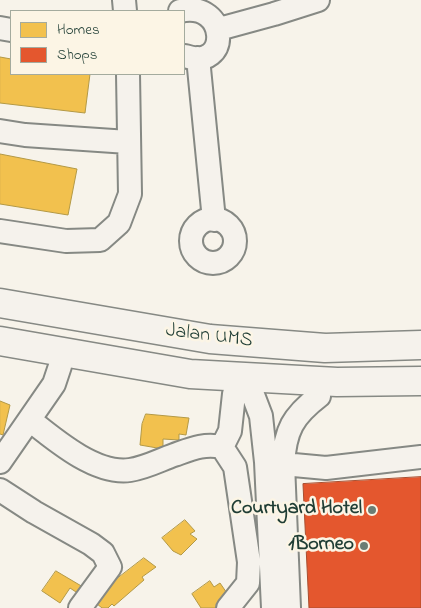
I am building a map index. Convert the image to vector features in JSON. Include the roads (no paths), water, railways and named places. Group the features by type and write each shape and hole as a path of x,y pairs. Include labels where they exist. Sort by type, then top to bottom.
{"highway":[{"name":"Jalan UMS","path":"0,303 210,339 325,348 421,345"},
{"name":"Jalan UMS","path":"5,342 190,374 337,382 421,382"},
{"path":"5,342 43,364 244,394 380,395 421,382"}],"street":[{"path":"219,29 274,7 318,0"},
{"path":"190,6 204,9 211,14 219,29 219,37 212,51 191,57 214,220"},
{"path":"0,231 66,241 100,240 120,223 130,194 128,75"},
{"path":"0,132 128,142"},
{"path":"0,462 54,384 60,366"},
{"path":"222,447 244,394"},
{"path":"244,394 261,416 266,462 273,608"},
{"path":"290,608 282,464 284,447 289,429 295,418 319,396"},
{"path":"30,420 76,455 114,469 132,470 196,447 211,445 222,447 235,467 249,562 248,583 228,608"},
{"path":"282,464 326,468 421,457"},
{"path":"0,490 34,512 91,544 103,553 108,560 110,567 106,575 80,608"}],"place":[{"name":"Courtyard Hotel","path":"372,510"},
{"name":"1Borneo","path":"364,546"}]}
